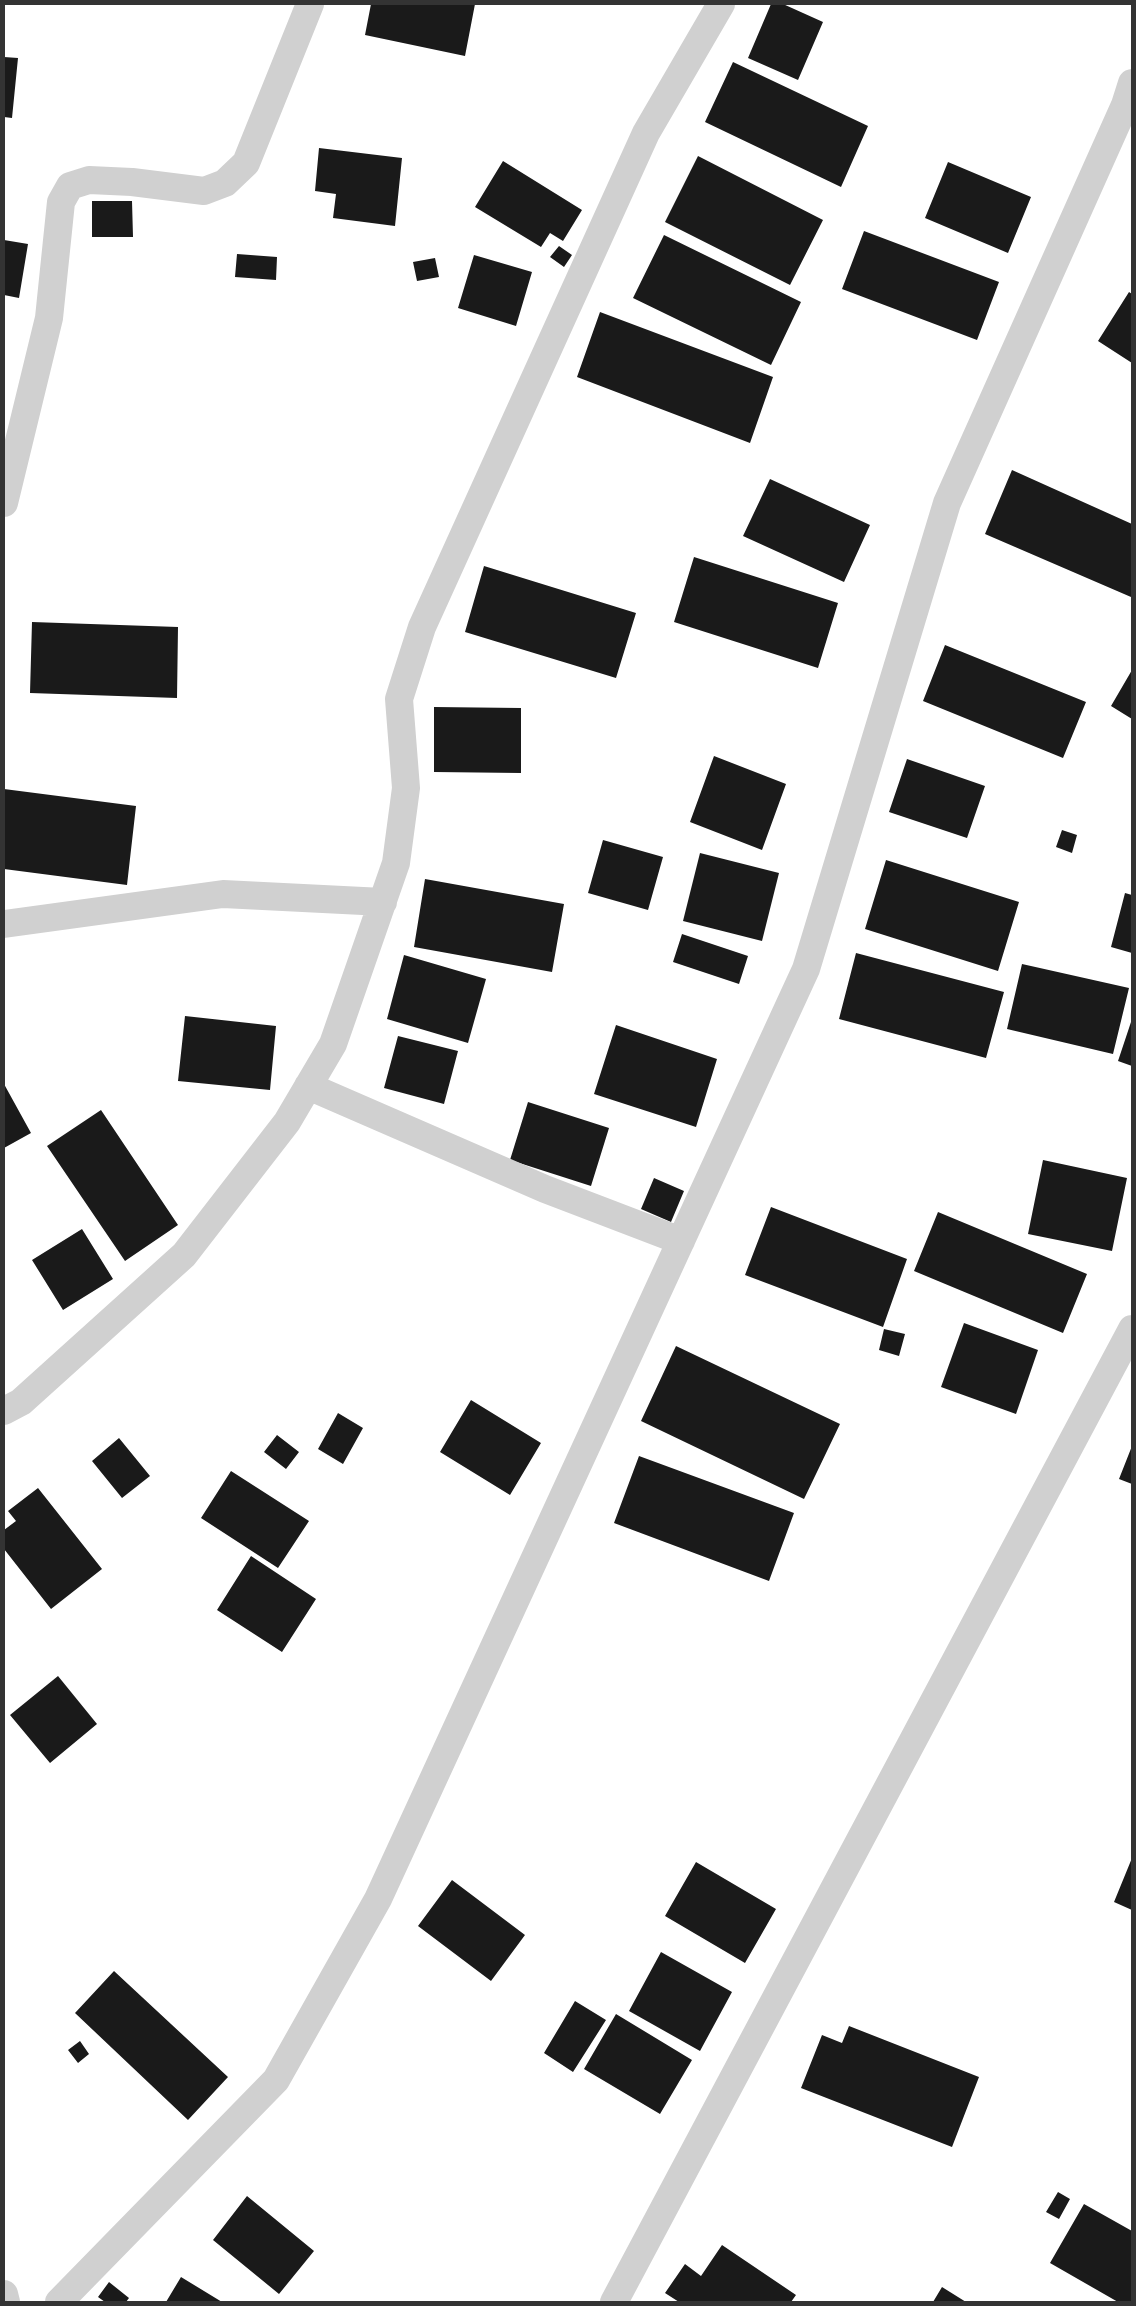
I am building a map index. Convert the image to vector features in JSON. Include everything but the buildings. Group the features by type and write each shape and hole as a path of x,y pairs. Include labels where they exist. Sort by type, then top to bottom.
{"street":[{"path":"4,503 49,318 61,202 70,186 89,180 132,182 204,191 225,182 246,163 310,4"},
{"path":"4,1412 20,1402 184,1255 287,1122 333,1044 396,863 406,788 399,699 422,627 646,133 721,4"},
{"path":"59,2302 276,2080 378,1899 806,969 947,503 1125,105 1132,83"},
{"path":"4,924 223,894 382,902"},
{"path":"308,1086 545,1189 680,1241"},
{"path":"614,2302 1122,1371 1132,1329"},
{"path":"4,2294 6,2302"}]}
